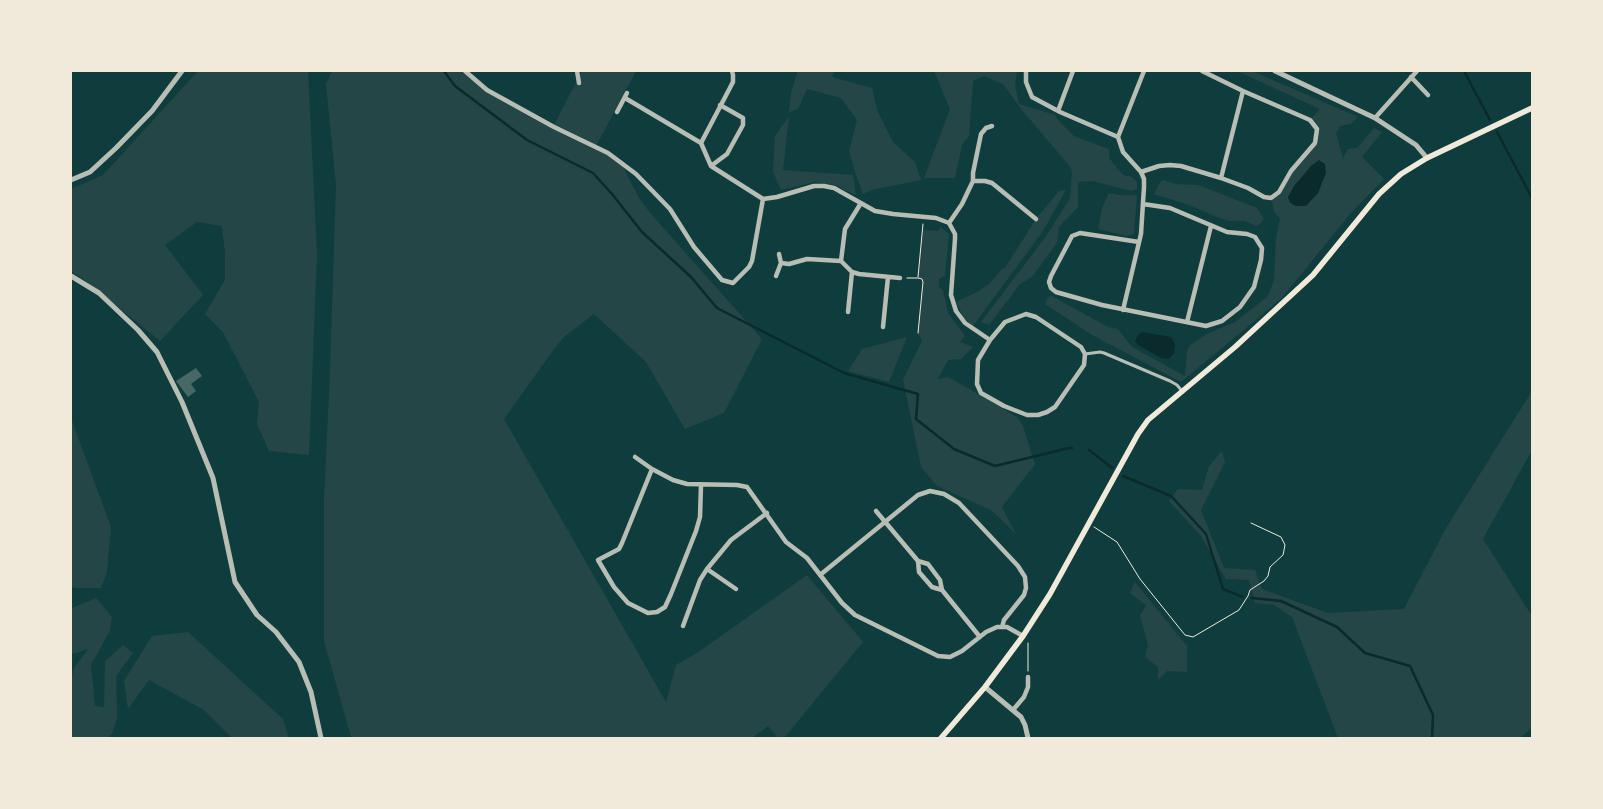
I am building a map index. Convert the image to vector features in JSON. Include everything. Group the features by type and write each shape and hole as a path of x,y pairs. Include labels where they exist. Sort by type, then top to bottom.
{"main road":[{"path":"941,738 985,687 1024,636 1050,594 1138,434 1148,420 1234,347 1314,275 1379,194 1401,174 1427,158 1532,108"}],"street":[{"path":"71,180 90,172 116,148 152,111 182,71"},
{"path":"465,71 487,90 554,127 608,153 636,174 670,210 694,247 722,280 733,283 749,267 752,261 763,199"},
{"path":"577,71 579,83"},
{"path":"701,143 733,82 732,71"},
{"path":"1026,71 1026,82 1032,97 1118,138"},
{"path":"1058,111 1072,71"},
{"path":"1123,310 1139,242 1144,179 1141,172 1123,152 1118,138 1144,71"},
{"path":"1141,172 1158,166 1181,166 1248,188 1264,198 1271,198 1279,192 1291,171 1315,143 1317,129 1310,120 1202,71"},
{"path":"1275,71 1375,118 1416,145 1427,158"},
{"path":"1375,118 1417,71"},
{"path":"1411,77 1428,95"},
{"path":"1221,178 1243,91"},
{"path":"617,112 626,95 701,143 711,166 763,199 777,197 814,186 824,186 834,188 875,211 943,220 949,223 955,239 951,295 956,310 965,323 990,340"},
{"path":"711,166 727,154 743,124 743,118 720,105"},
{"path":"949,223 962,204 973,181 981,134 986,128 992,126"},
{"path":"973,181 992,183 1036,219"},
{"path":"841,261 845,229 861,203"},
{"path":"1139,242 1080,233 1072,236 1049,282 1051,288 1056,292 1123,310 1206,326 1222,321 1240,307 1254,287 1262,248 1255,237 1228,232 1170,208 1143,204"},
{"path":"1188,322 1211,226"},
{"path":"776,276 780,263 779,254"},
{"path":"780,263 789,264 807,259 841,261 852,272 900,278"},
{"path":"848,312 852,272"},
{"path":"71,276 99,293 138,330 157,352 182,402 213,478 235,582 257,614 276,632 299,662 311,692 321,738"},
{"path":"883,327 888,277"},
{"path":"1026,314 1036,317 1081,347 1085,354 1084,365 1056,407 1038,415 1028,415 1004,406 981,393 977,384 978,360 990,340 1005,322 1026,314"},
{"path":"1085,354 1104,353 1170,381 1177,385 1182,392"},
{"path":"635,457 652,469 687,484 737,484 747,487 786,542 807,558 842,603 855,615 938,656 950,657 962,651 997,626 1007,627 1024,636"},
{"path":"652,469 619,549 598,560 614,587 628,603 648,613 657,612 665,607 696,531 700,517 702,485"},
{"path":"820,575 918,495 930,491 944,494 959,503 1018,566 1025,577 1026,588 1024,595 1004,620 1002,626"},
{"path":"876,511 918,561 928,564 940,580 942,590 980,637"},
{"path":"683,626 700,580 707,569 731,540 767,513"},
{"path":"918,561 919,572 932,587 942,590"},
{"path":"707,569 736,589"},
{"path":"1013,710 1024,697 1028,687 1028,677"},
{"path":"985,687 1021,717 1026,725 1028,738"}],"path":[{"path":"918,278 924,217"},
{"path":"900,278 918,278 922,279 923,282 918,333"},
{"path":"1089,524 1117,542 1140,579 1185,635 1193,637 1239,610 1250,590 1264,581 1268,576 1270,567 1283,555 1285,545 1281,537 1251,523"},
{"path":"1024,636 1028,643 1028,677"}],"shaded area":[{"path":"198,71 308,71 317,254 309,455 269,451 257,424 259,402 223,332 205,314 225,280 222,226 197,222 165,245 203,295 160,341 71,271 71,189 103,175"},
{"path":"332,71 465,71 487,90 553,127 582,71 636,71 595,148 620,161 639,198 651,214 762,339 724,413 685,429 646,362 594,314 564,337 504,419 666,702 676,665 697,653 807,575 863,642 784,738 778,738 768,726 752,738 351,737 324,641 324,500 336,185 326,84"},
{"path":"798,71 834,71 832,77 872,88 877,110 893,142 915,162 921,180 871,190 863,194 849,151 857,120 841,98 807,89 798,109 789,112 791,92"},
{"path":"934,71 1017,71 1015,85 1019,104 1055,115 1074,136 1109,149 1109,158 1123,175 1132,177 1137,182 1137,189 1131,191 1093,181 1078,182 1078,207 1059,227 1057,243 1032,277 1020,284 989,325 981,322 1047,235 1070,198 1071,168 1022,110 1003,84 984,76 973,81 969,136 962,145 955,178 924,178 950,109"},
{"path":"1237,71 1252,71 1358,117 1351,124 1340,126 1336,133 1343,158 1348,149 1357,148 1374,128 1382,132 1362,157 1384,179 1350,214 1281,299 1181,382 1092,335 1045,304 1050,295 1108,327 1118,329 1132,347 1185,376 1187,351 1190,345 1209,333 1235,322 1267,297 1274,281 1276,238 1280,219 1274,211 1271,198 1279,192 1291,171 1315,143 1317,130 1310,120 1320,109"},
{"path":"789,116 783,170 853,175 856,195 834,185 815,182 781,190 773,172 775,136"},
{"path":"1319,160 1325,164 1326,173 1318,193 1306,206 1296,206 1290,203 1288,197 1294,186 1311,166"},
{"path":"1163,180 1176,184 1198,185 1219,193 1257,208 1264,219 1256,226 1245,221 1229,221 1192,206 1154,194"},
{"path":"1066,190 1043,231 973,326 964,318 956,302 979,291 1005,268 1036,219 1059,191"},
{"path":"1109,193 1137,195 1134,234 1127,236 1098,229 1102,208"},
{"path":"941,227 949,234 945,276 939,279 939,288 943,290 948,313 965,336 960,342 973,347 961,359 948,360 938,379 948,377 1017,417 1023,426 1035,464 1002,507 1016,534 991,510 937,486 921,467 903,380 922,341 918,333 923,282 922,279 918,278 923,230 938,231"},
{"path":"1142,332 1171,337 1175,344 1174,353 1169,359 1161,358 1138,345 1135,341"},
{"path":"907,337 889,382 848,371 862,349"},
{"path":"1532,391 1532,450 1483,539 1532,616 1532,728 1520,738 1338,738 1292,617 1274,605 1255,603 1249,580 1226,579 1201,536 1169,501 1178,489 1202,490 1209,466 1222,451 1225,462 1201,510 1224,568 1255,570 1262,589 1328,613 1404,609 1446,528"},
{"path":"71,418 111,527 107,572 101,588 71,587"},
{"path":"1135,582 1187,646 1187,672 1167,671 1158,680 1158,667 1145,657 1148,645 1140,616 1146,605 1130,593"},
{"path":"96,598 112,617 110,631 91,665 95,706 104,707 105,661 123,645 133,653 116,676 117,719 112,734 107,738 71,738 71,679 74,668 88,649 74,654 71,652 71,609"},
{"path":"188,632 283,719 289,738 232,738 204,710 149,680 128,709 124,681 152,636"}],"building":[{"path":"196,368 202,376 191,384 196,391 188,397 176,381"}],"waterway":[{"path":"444,71 455,86 527,140 593,173 642,232 691,277 717,308 844,373 918,394 916,419 954,449 995,466 1072,448"},
{"path":"1464,71 1490,120"},
{"path":"1497,132 1532,198"},
{"path":"1089,450 1112,468"},
{"path":"1123,476 1171,496 1206,534 1223,589 1243,597"},
{"path":"1252,598 1281,601 1337,627 1365,653 1410,666 1433,715 1432,738"}]}
